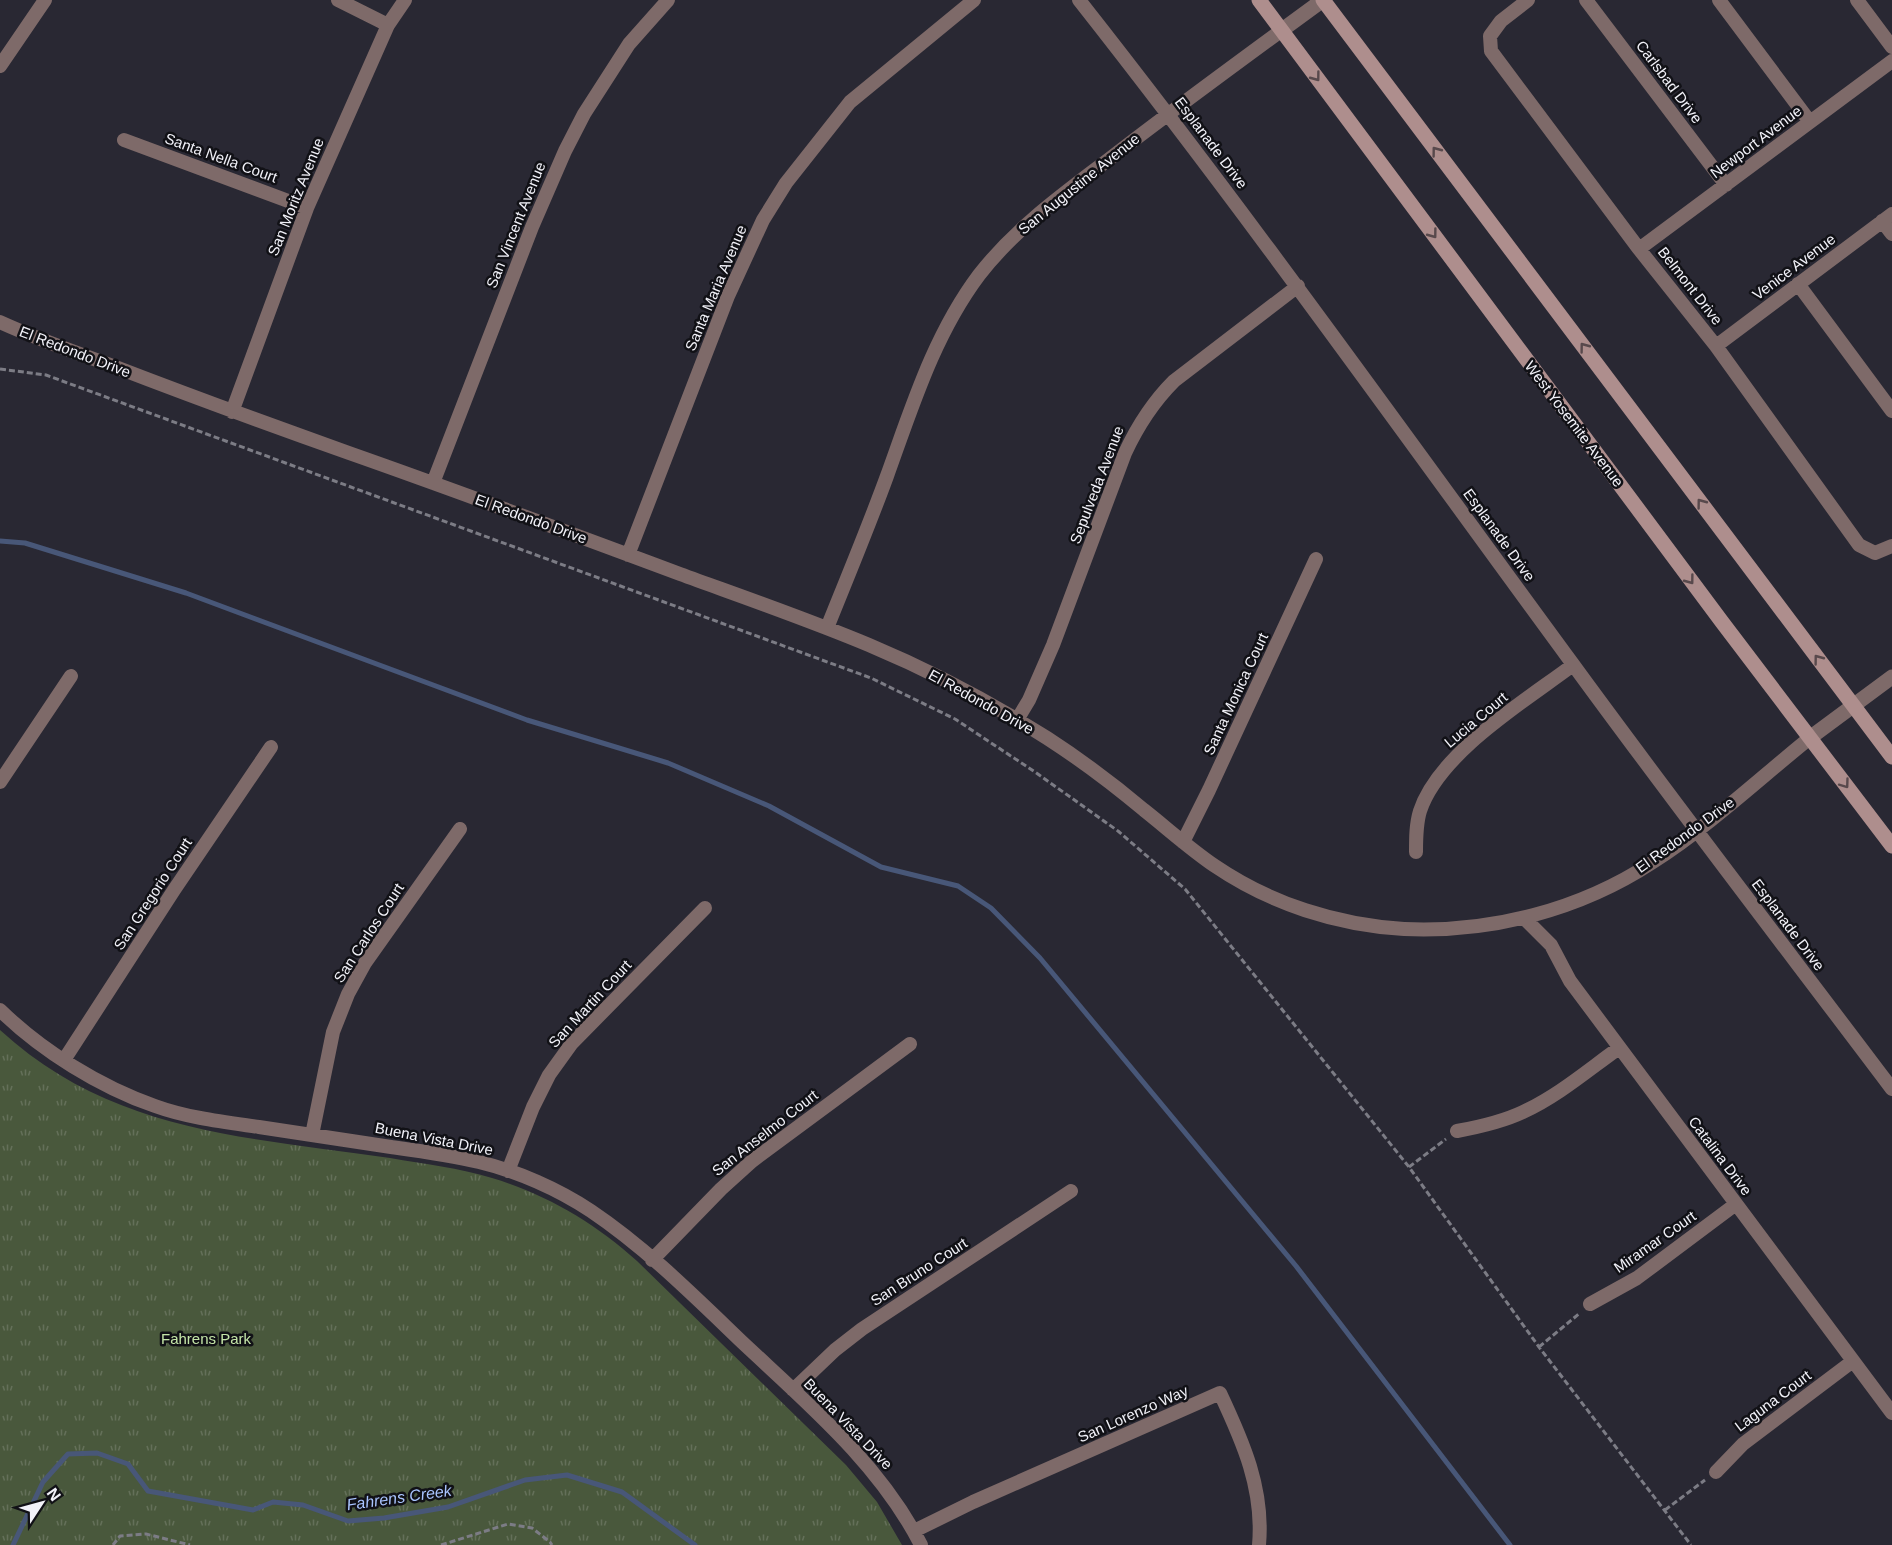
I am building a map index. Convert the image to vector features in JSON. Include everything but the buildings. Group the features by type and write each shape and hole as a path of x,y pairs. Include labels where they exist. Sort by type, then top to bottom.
{"main road":[{"name":"West Yosemite Avenue","path":"1259,0 1722,622 1892,846"},
{"path":"1323,0 1892,757"}],"street":[{"path":"0,66 45,0"},
{"path":"338,0 387,25"},
{"name":"San Moritz Avenue","path":"232,412 307,208 387,25 405,0"},
{"name":"San Vincent Avenue","path":"433,483 532,227 565,151 584,114 629,44 668,0"},
{"name":"Santa Maria Avenue","path":"628,555 728,296 763,220 786,183 850,102 974,0"},
{"name":"Esplanade Drive","path":"1079,0 1168,113 1298,286 1573,665 1892,1089"},
{"name":"San Augustine Avenue","path":"826,628 880,495 934,351 954,312 979,275 1008,242 1041,212 1168,113 1323,0"},
{"name":"Belmont Drive","path":"1528,0 1501,21 1490,36 1491,51 1716,346 1859,544 1875,553 1892,546"},
{"name":"Carlsbad Drive","path":"1586,0 1726,185"},
{"path":"1719,0 1810,122"},
{"path":"1857,0 1892,47"},
{"name":"Newport Avenue","path":"1640,249 1892,61"},
{"name":"Santa Nella Court","path":"124,140 307,208"},
{"path":"1887,217 1892,234"},
{"name":"Venice Avenue","path":"1716,346 1887,217"},
{"path":"1798,284 1892,411"},
{"name":"Sepulveda Avenue","path":"1017,720 1029,700 1053,645 1125,453 1138,426 1154,402 1174,381 1298,286"},
{"name":"El Redondo Drive","path":"0,322 232,412 433,483 826,628 900,658 969,692 1052,741 1114,786 1211,864 1252,888 1310,912 1336,919 1402,928 1439,929 1482,926 1524,918 1574,902 1615,884 1653,863 1697,831 1810,737 1892,677"},
{"name":"Santa Monica Court","path":"1183,842 1316,559"},
{"name":"Lucia Court","path":"1416,852 1416,830 1420,810 1426,796 1444,770 1458,754 1486,730 1573,665"},
{"path":"0,782 71,676"},
{"name":"San Gregorio Court","path":"64,1060 174,890 271,747"},
{"name":"San Carlos Court","path":"312,1135 333,1032 348,994 365,963 460,828"},
{"name":"San Martin Court","path":"508,1171 532,1107 549,1075 572,1043 705,908"},
{"name":"Catalina Drive","path":"1524,918 1551,945 1570,981 1892,1413"},
{"name":"Buena Vista Drive","path":"0,1010 32,1039 107,1087 155,1106 219,1121 479,1162 508,1171 563,1194 634,1242 793,1390 868,1466 897,1503 921,1545"},
{"name":"San Anselmo Court","path":"652,1260 721,1189 752,1161 909,1044"},
{"path":"1457,1131 1492,1124 1522,1113 1551,1098 1619,1048"},
{"name":"San Bruno Court","path":"793,1390 835,1350 862,1329 1071,1191"},
{"name":"Miramar Court","path":"1590,1304 1637,1278 1736,1204"},
{"name":"Laguna Court","path":"1716,1472 1743,1444 1853,1361"},
{"name":"San Lorenzo Way","path":"914,1531 973,1502 1220,1393 1251,1464 1258,1491 1259,1545"}],"path":[{"path":"0,369 46,375 872,678 955,719 1118,831 1185,889 1409,1167 1539,1347 1691,1545"},
{"path":"1409,1167 1457,1131"},
{"path":"1539,1347 1590,1304"},
{"path":"1664,1510 1716,1472"},
{"path":"441,1545 508,1524 532,1528 552,1545"},
{"path":"113,1545 120,1536 146,1534 190,1545"}],"green space":[{"name":"Fahrens Park","path":"0,1030 43,1064 88,1090 135,1110 183,1125 233,1135 441,1166 467,1172 532,1192 569,1211 604,1234 637,1261 846,1465 877,1502 902,1545 0,1545"}],"waterway":[{"path":"0,541 25,543 186,593 527,720 668,763 769,806 881,867 958,886 991,908 1040,958 1296,1266 1510,1545"},
{"name":"Fahrens Creek","path":"13,1545 43,1482 68,1454 97,1453 128,1464 148,1491 253,1510 273,1502 303,1505 348,1521 384,1518 448,1507 525,1480 567,1475 622,1492 695,1545"}]}
